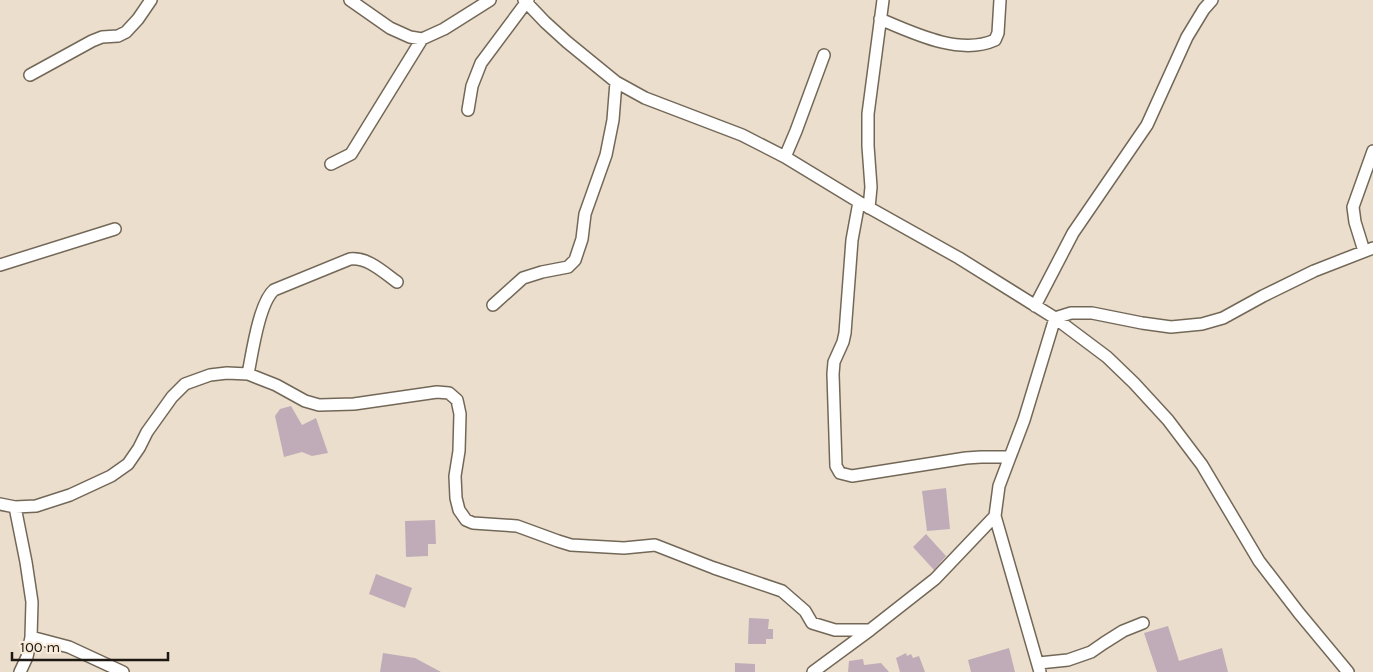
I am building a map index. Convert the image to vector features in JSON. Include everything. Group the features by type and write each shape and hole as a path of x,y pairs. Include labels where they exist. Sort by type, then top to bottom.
{"street":[{"path":"30,75 92,41 102,37 118,36 126,32 151,0"},
{"path":"350,0 390,28 410,37 422,38 444,28 490,0"},
{"path":"883,0 868,114 871,187 852,240 843,342 834,362 836,466 840,473 852,476 966,458 1010,457"},
{"path":"880,19 916,34 954,45 985,45 995,40 998,33 1000,0"},
{"path":"1035,306 1073,233 1147,125 1187,37 1204,8 1212,0"},
{"path":"468,110 472,86 481,63 526,1 567,42 616,82 645,98 742,135 785,157 864,205 959,258 1055,318 1107,357 1168,420 1202,465 1259,561 1348,672"},
{"path":"331,164 351,154 355,149 422,38"},
{"path":"785,157 824,55"},
{"path":"493,305 523,278 568,267 575,260 582,239 585,214 606,156 616,82"},
{"path":"1055,318 1071,313 1092,313 1171,327 1202,324 1223,318 1314,270 1369,249 1355,222 1354,208 1373,151"},
{"path":"0,265 115,229"},
{"path":"248,374 263,310 267,298 274,290 350,259 357,258 366,261 397,282"},
{"path":"1055,318 1024,420 999,486 995,516 1040,668 1091,652 1123,631 1143,624"},
{"path":"0,504 15,507 36,506 70,496 111,476 128,464 147,432 172,397 185,384 210,375 227,373 248,374 276,385 305,401 319,405 354,404 437,392 450,393 458,400 460,414 459,451 455,476 456,498 458,510 466,520 474,523 517,526 571,545 624,548 655,545 782,592 804,611 812,622 835,630 870,630"},
{"path":"15,507 32,602 32,637 27,657 20,672"},
{"path":"813,672 935,579 995,516"},
{"path":"32,637 69,647 123,672"}],"building":[{"path":"291,406 302,425 316,418 328,453 312,456 302,452 284,457 275,416 280,409"},
{"path":"946,488 950,529 927,531 922,491"},
{"path":"435,520 436,544 428,544 428,556 406,557 405,521"},
{"path":"926,534 946,556 934,570 913,547"},
{"path":"376,574 412,588 405,608 369,594"},
{"path":"749,618 769,619 768,629 773,629 773,639 766,639 766,644 748,644"},
{"path":"1168,626 1179,661 1222,648 1228,672 1157,672 1144,633"},
{"path":"1009,648 1015,672 971,672 968,660"},
{"path":"383,653 415,658 441,672 380,672"},
{"path":"906,653 907,656 911,654 913,658 919,656 925,672 900,672 896,658"},
{"path":"863,659 864,665 881,663 889,672 848,672 849,661"},
{"path":"735,663 755,664 755,672 735,672"}]}
